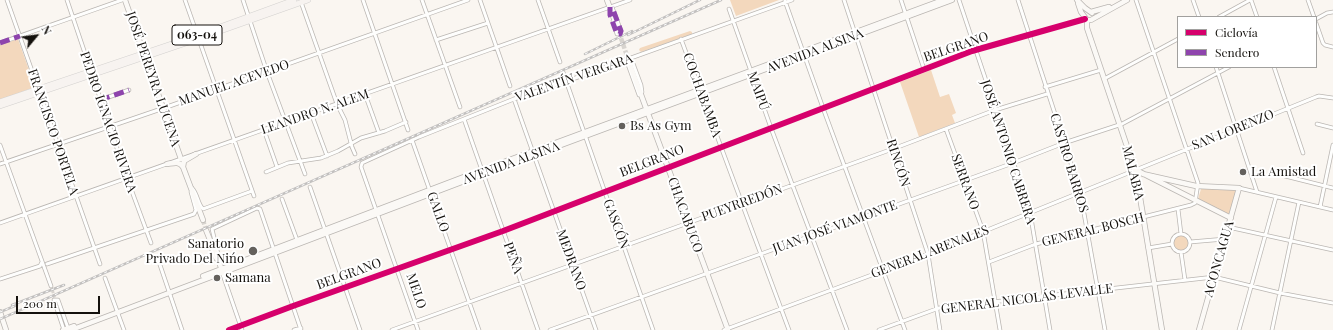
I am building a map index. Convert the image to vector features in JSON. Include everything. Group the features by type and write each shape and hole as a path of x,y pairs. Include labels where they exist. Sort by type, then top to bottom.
{"main road":[{"name":"063-04","path":"250,18 294,0"},
{"name":"063-04","path":"0,106 250,18 308,0"},
{"name":"063-04","path":"0,102 39,91"}],"street":[{"name":"FRANCISCO PORTELA","path":"7,0 100,264"},
{"name":"PEDRO IGNACIO RIVERA","path":"66,0 151,243"},
{"path":"0,43 122,0"},
{"name":"JOSÉ PEREYRA LUCENA","path":"125,0 181,159"},
{"path":"185,0 233,140 254,196"},
{"path":"243,0 267,72 305,174"},
{"path":"363,0 408,130"},
{"path":"422,0 460,107"},
{"name":"MANUEL ACEVEDO","path":"0,164 216,90 468,0"},
{"path":"480,0 510,86"},
{"path":"538,0 560,62"},
{"path":"607,0 611,7 621,31 620,34 617,34 610,15 611,7"},
{"name":"LEANDRO N. ALEM","path":"0,223 630,0"},
{"name":"VALENTÍN VERGARA","path":"361,165 412,140 514,99 628,60 785,1 792,0"},
{"name":"RINCÓN","path":"844,0 928,254 940,330"},
{"path":"901,0 924,69"},
{"name":"AVENIDA ALSINA","path":"220,270 752,73 943,0"},
{"name":"AVENIDA ALSINA","path":"906,15 952,0"},
{"name":"JOSÉ ANTONIO CABRERA","path":"959,0 1030,212 1050,330"},
{"name":"CASTRO BARROS","path":"1018,0 1080,191 1105,330"},
{"path":"1077,0 1091,11 1094,15 1093,18"},
{"name":"MALABIA","path":"1077,0 1085,19 1086,28 1134,169 1162,330"},
{"path":"1121,0 1106,8 1085,13 1085,19 1090,21 1127,0"},
{"path":"1136,0 1198,187 1196,201"},
{"path":"1194,0 1199,16"},
{"path":"1221,16 1250,0 1257,16"},
{"path":"1308,0 1314,16"},
{"path":"785,1 905,330"},
{"path":"301,2 337,104 346,125 355,154"},
{"path":"611,7 619,32"},
{"name":"MAIPÚ","path":"729,9 771,128 847,330"},
{"path":"1317,18 1327,13 1333,12"},
{"name":"BELGRANO","path":"229,330 503,231 604,191 976,50 1085,19"},
{"path":"436,40 488,23"},
{"path":"1317,26 1324,44 1333,47"},
{"name":"COCHABAMBA","path":"681,40 789,330"},
{"path":"1104,79 1177,40"},
{"name":"CHACABUCO","path":"628,60 707,273 726,330"},
{"path":"1216,68 1257,192"},
{"name":"JUAN JOSÉ VIAMONTE","path":"550,330 1119,125 1227,68"},
{"path":"1274,68 1303,153"},
{"path":"1046,87 1101,70"},
{"name":"GASCÓN","path":"563,72 654,330"},
{"path":"100,100 129,90"},
{"path":"365,94 379,133"},
{"name":"PUEYRREDÓN","path":"392,330 893,149 995,110 1048,94"},
{"name":"SAN LORENZO","path":"1134,169 1319,96 1333,98"},
{"name":"MEDRANO","path":"514,99 596,330"},
{"path":"311,113 327,156"},
{"name":"PEÑA","path":"464,119 538,330"},
{"path":"266,172 290,162 327,156 338,152 361,138 379,133 406,122"},
{"path":"1317,124 1333,128"},
{"name":"SERRANO","path":"946,129 983,231 1000,330"},
{"path":"264,130 277,168"},
{"name":"GALLO","path":"412,140 479,330"},
{"path":"0,145 51,286"},
{"path":"1320,207 1333,145"},
{"name":"JOSÉ PEREYRA LUCENA","path":"183,167 184,161 196,154"},
{"name":"JOSÉ PEREYRA LUCENA","path":"167,164 177,162 183,167"},
{"name":"MELO","path":"361,165 360,167 418,330"},
{"path":"183,167 203,220"},
{"path":"1134,169 1230,218"},
{"name":"GENERAL ARENALES","path":"726,330 781,308 928,254 1134,169"},
{"path":"1143,174 1198,187 1239,188 1333,210"},
{"path":"1285,176 1333,188"},
{"path":"191,187 195,191 200,206 203,209 252,191"},
{"path":"42,262 47,264 196,212 190,192 191,187"},
{"path":"310,187 360,330"},
{"name":"ACONCAGUA","path":"1199,330 1239,188"},
{"path":"1239,330 1276,197"},
{"path":"282,199 297,240"},
{"name":"GENERAL BOSCH","path":"989,262 1036,244 1178,209 1191,205 1196,201"},
{"path":"1272,330 1299,202"},
{"path":"242,330 207,231 258,208 260,209 301,329 294,330"},
{"path":"1178,209 1181,234"},
{"path":"1228,227 1333,250"},
{"name":"AVENIDA ALSINA","path":"66,330 169,291 227,267 274,251 297,240 326,231"},
{"path":"1181,234 1188,236 1190,242 1187,249 1182,252 1175,250 1172,244 1174,238 1181,234"},
{"path":"1190,242 1225,239"},
{"path":"1148,248 1172,244"},
{"path":"1182,252 1185,280"},
{"path":"158,259 182,330"},
{"path":"0,279 41,265 42,262"},
{"path":"219,263 227,267"},
{"path":"38,266 43,269 51,288 53,286 46,269 47,264"},
{"name":"GENERAL NICOLÁS LEVALLE","path":"879,330 936,309 1214,277 1280,293 1333,303"},
{"path":"105,278 124,330"},
{"path":"56,299 58,300 66,330 54,300 56,299"},
{"path":"56,302 66,330"},
{"path":"1,314 6,330"}],"shaded area":[{"path":"730,0 779,0 736,16"},
{"path":"690,31 692,34 641,52 639,50 640,48"},
{"path":"18,39 35,87 0,100 0,45"},
{"path":"931,70 940,97 949,94 956,113 952,115 955,123 919,137 900,82"},
{"path":"1201,189 1236,190 1230,214 1229,215 1198,199"},
{"path":"1181,235 1187,237 1189,243 1187,249 1181,251 1175,249 1173,243 1175,237"}],"tunnel":[{"path":"619,32 629,62"},
{"path":"203,220 206,230"},
{"path":"51,286 56,302"}],"railway":[{"path":"628,35 700,0"},
{"path":"0,319 721,0"},
{"path":"585,54 632,31"},
{"path":"12,305 64,285"},
{"path":"0,312 17,305"}],"marked path":[{"path":"610,7 610,15 617,34 620,34 621,31 612,7"},
{"path":"0,43 20,36"},
{"path":"100,100 129,90"}],"cycle path":[{"path":"229,330 503,231 972,51 1085,19"}],"place":[{"name":"Bs As Gym","path":"622,126"},
{"name":"La Amistad","path":"1243,172"},
{"name":"Sanatorio Privado Del Nińo","path":"253,251"},
{"name":"Samana","path":"217,278"}]}
